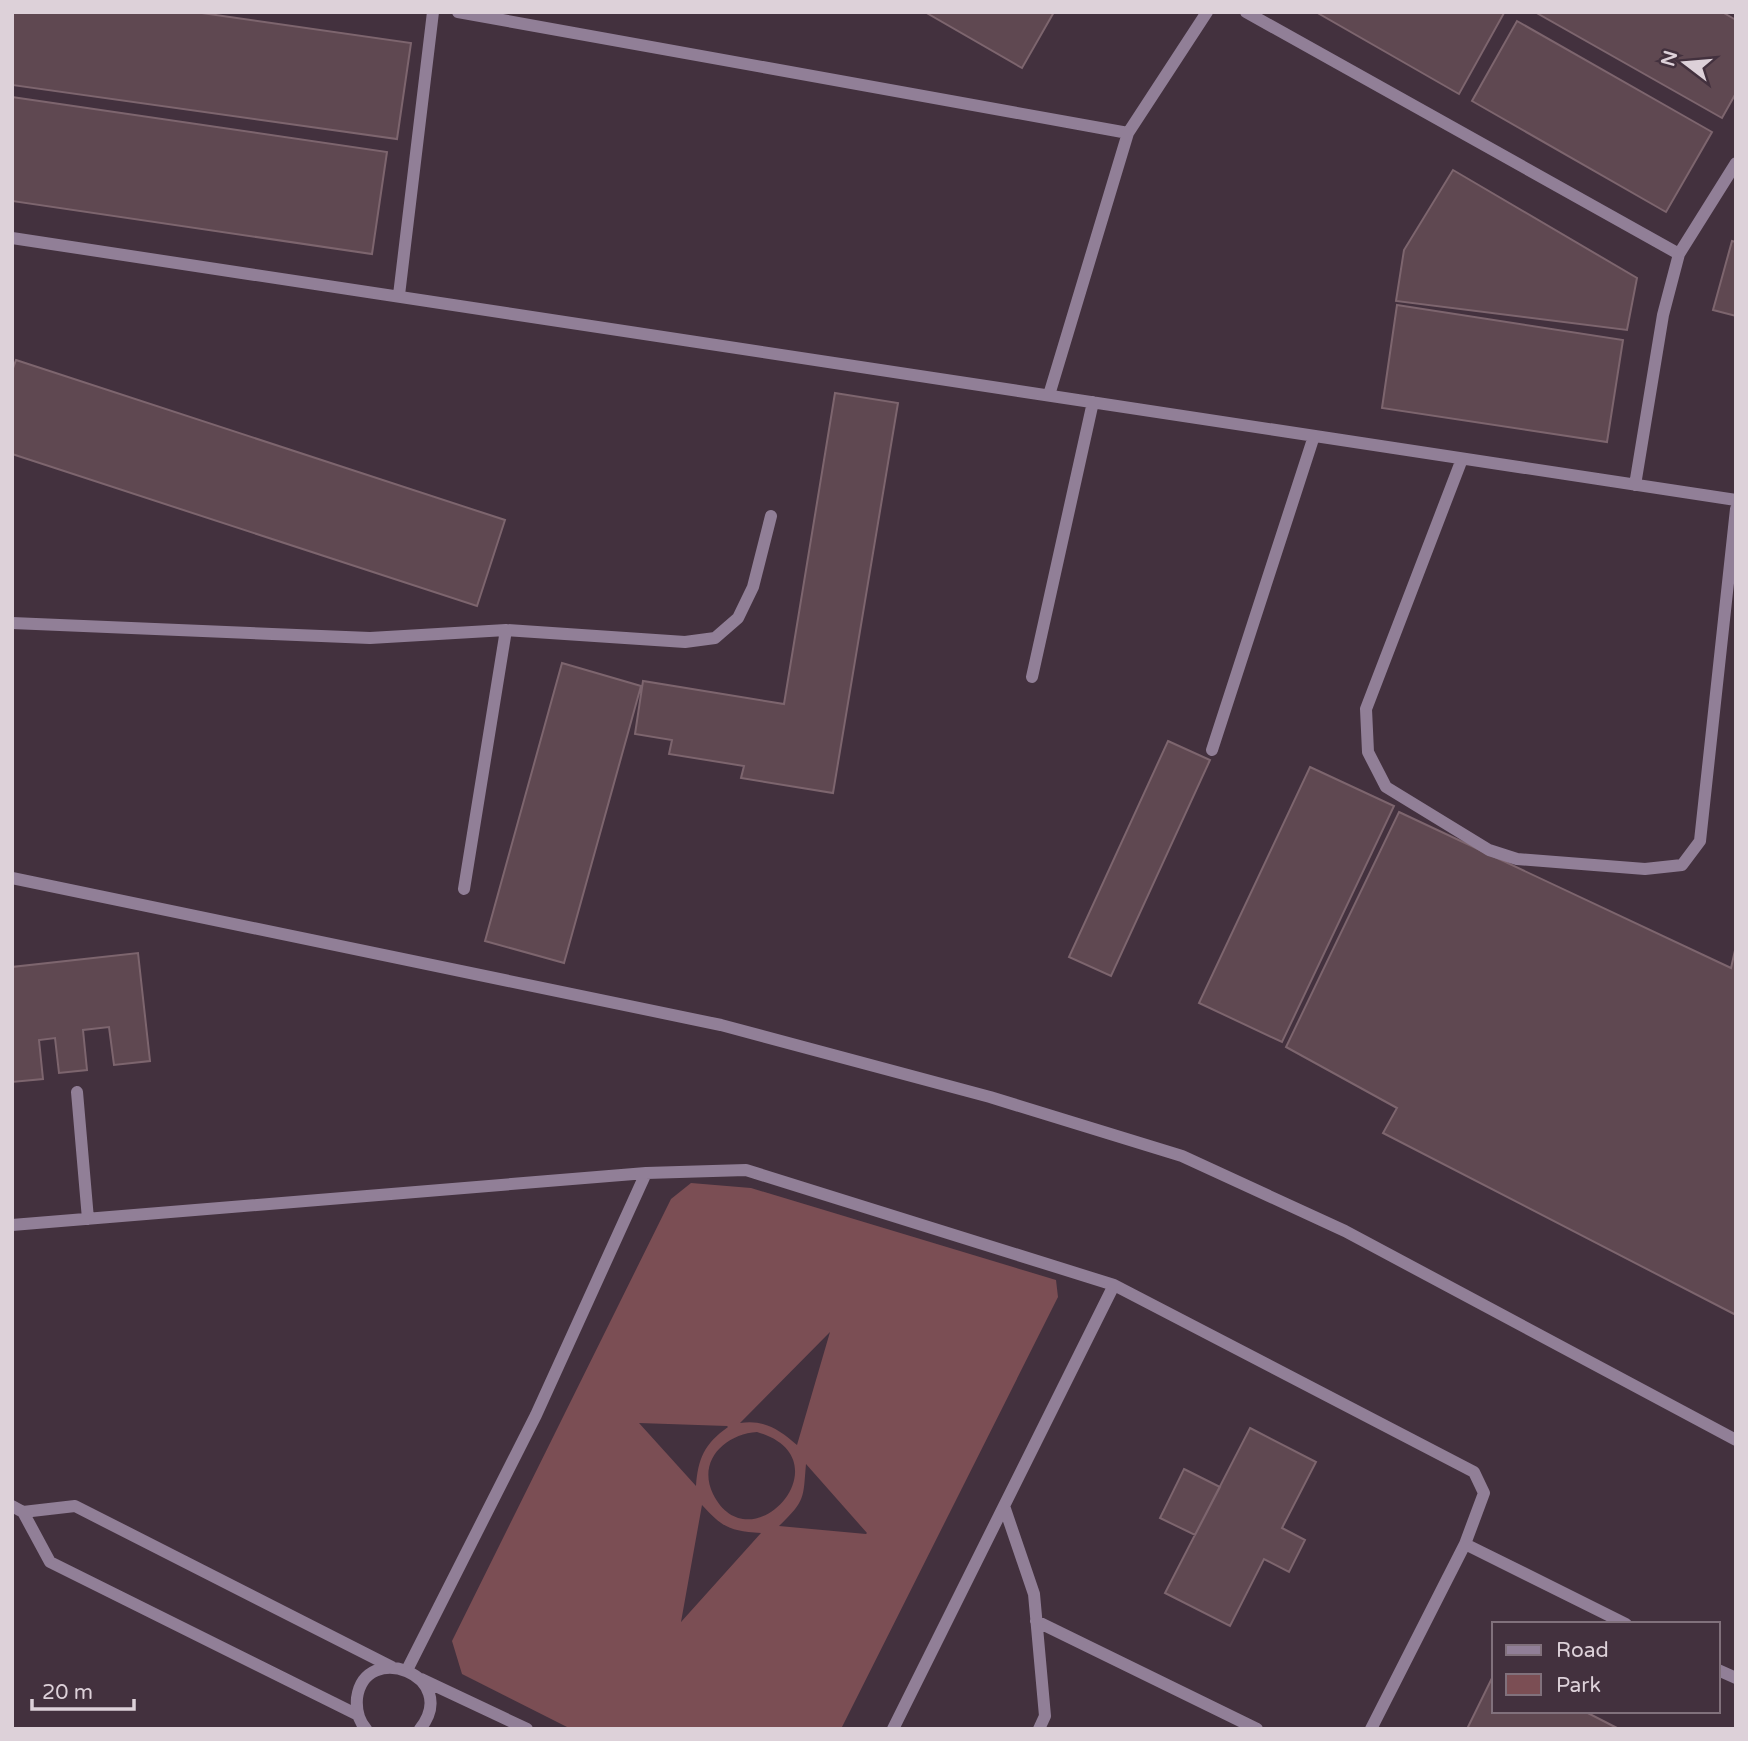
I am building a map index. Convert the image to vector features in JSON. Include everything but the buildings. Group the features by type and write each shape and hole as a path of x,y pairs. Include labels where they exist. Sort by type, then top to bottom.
{"street":[{"path":"399,295 433,12"},
{"path":"458,12 1128,133"},
{"path":"1049,395 1128,133 1208,12"},
{"path":"1246,12 1679,254"},
{"path":"1635,485 1663,315 1679,254 1736,163"},
{"path":"12,238 1736,500"},
{"path":"1032,677 1093,402"},
{"path":"1212,750 1314,436"},
{"path":"1462,459 1366,709 1368,752 1386,787 1489,850 1517,859 1644,869 1682,865 1700,841 1736,509"},
{"path":"12,623 370,638 506,630 684,642 715,638 738,618 753,587 771,516"},
{"path":"464,889 506,630"},
{"path":"12,878 721,1025 990,1097 1182,1156 1345,1231 1736,1440"},
{"path":"77,1092 88,1219"},
{"path":"12,1225 646,1173 746,1170 1114,1284 1474,1472 1484,1493 1465,1544 1371,1729"},
{"path":"407,1670 536,1415 646,1173"},
{"path":"893,1729 1114,1284"},
{"path":"358,1715 50,1562 18,1509 75,1506 392,1667 407,1670 527,1729"},
{"path":"1004,1506 1034,1594 1045,1716 1039,1729"},
{"path":"1465,1544 1622,1622"},
{"path":"1037,1621 1257,1729"},
{"path":"366,1729 358,1715 358,1693 371,1675 392,1667"},
{"path":"1720,1671 1736,1678"},
{"path":"420,1729 428,1716 430,1703 421,1679"}],"green space":[{"path":"691,1183 751,1188 1056,1280 1058,1297 841,1729 571,1729 462,1674 452,1641 671,1199","holes":["830,1332 797,1445 764,1424 740,1423","639,1423 728,1427 713,1440 704,1453 698,1468 696,1486","757,1432 783,1445 794,1463 793,1483 783,1501 767,1514 748,1519 729,1514 713,1494 709,1482 711,1460 717,1451 734,1438","806,1464 867,1533 779,1526 799,1504","702,1505 728,1527 761,1533 681,1622"]}]}
